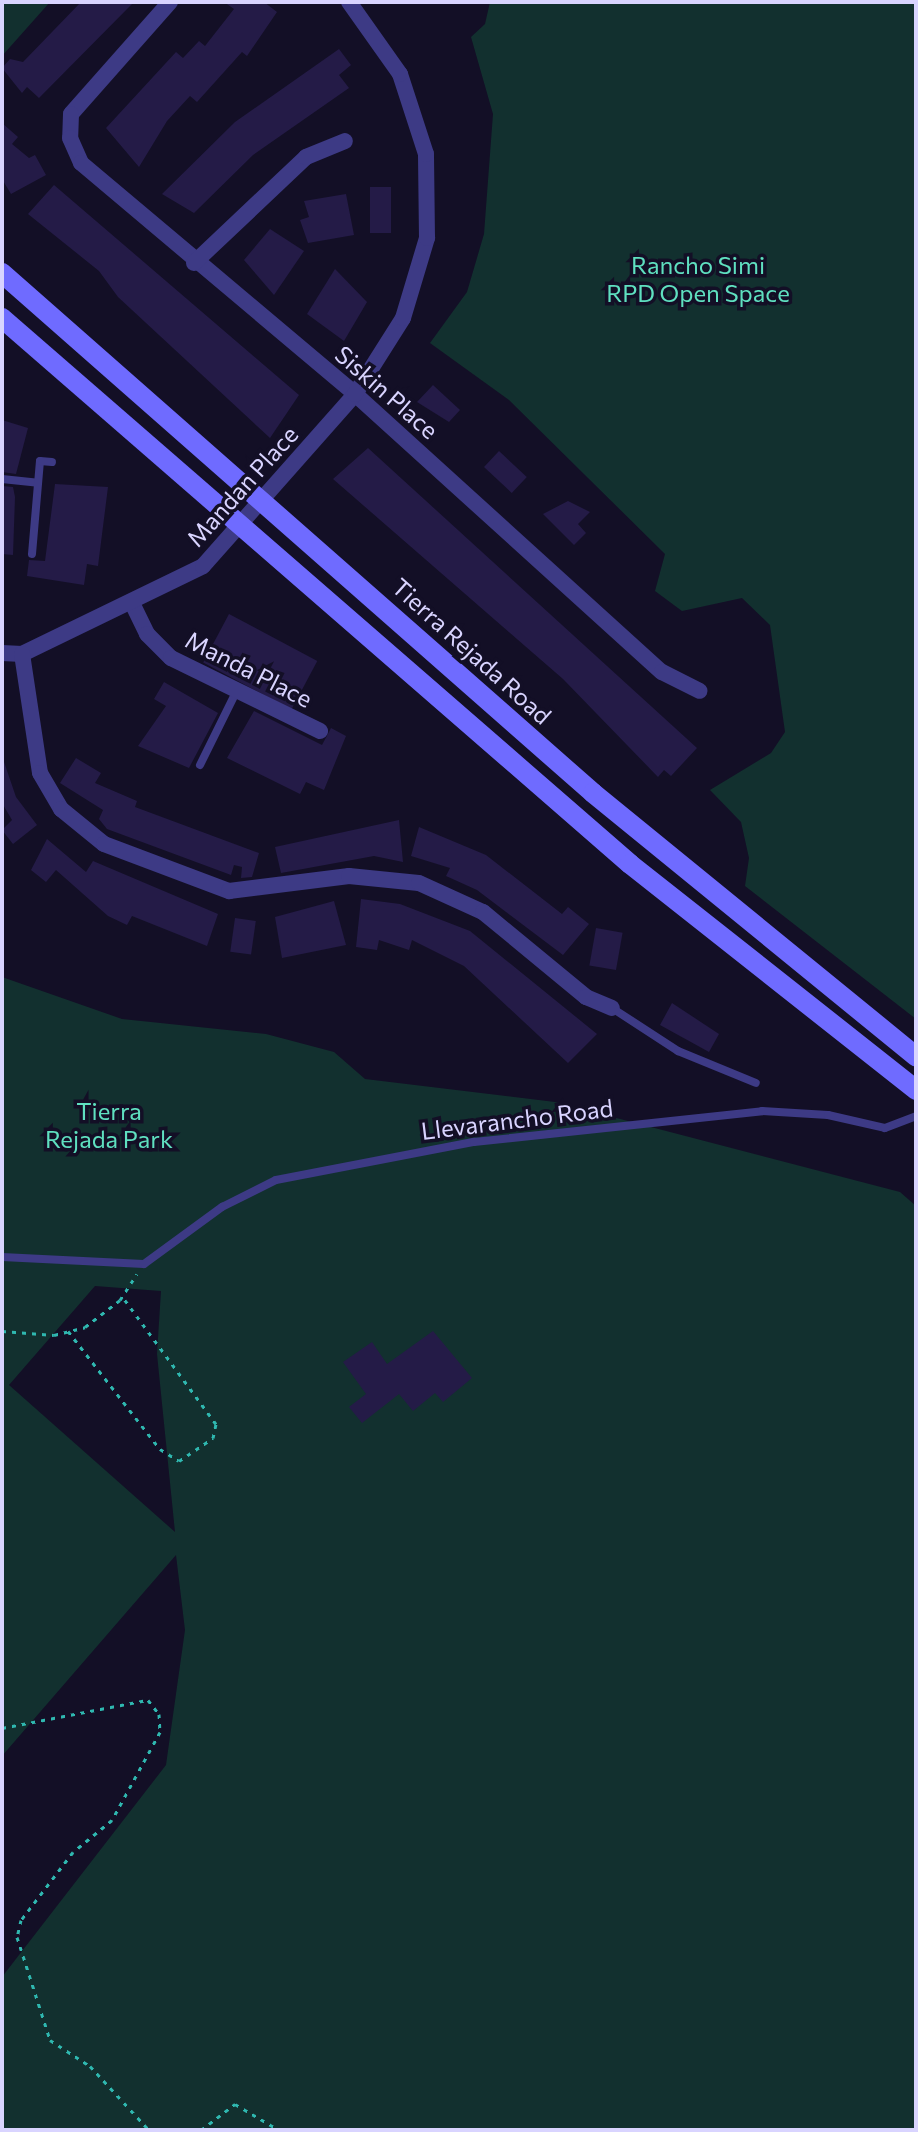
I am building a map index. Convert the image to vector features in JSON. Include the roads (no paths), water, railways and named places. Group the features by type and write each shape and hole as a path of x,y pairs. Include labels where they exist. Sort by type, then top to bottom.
{"main road":[{"name":"Tierra Rejada Road","path":"2,273 593,793 916,1056"},
{"path":"2,318 630,864 916,1090"}],"street":[{"name":"Siskin Place","path":"170,2 71,114 70,138 81,163 194,263 355,394 662,672 700,691"},
{"name":"Mandan Place","path":"22,654 189,577 242,526 355,394 403,318 418,279 429,196 419,126 400,74 352,3"},
{"path":"194,263 295,166 345,141"},
{"name":"Manda Place","path":"133,605 158,647 236,692 320,731"},
{"path":"2,653 22,654 40,773 61,809 104,844 229,891 349,876 419,883 483,912 586,997 612,1008"}],"lane":[{"path":"32,554 40,461 52,462"},
{"path":"2,479 38,483"},
{"path":"200,765 236,692"},
{"path":"612,1008 678,1051 756,1083"},
{"name":"Llevarancho Road","path":"2,1257 144,1264 249,1191 356,1162 474,1142 762,1111 828,1115 885,1128 916,1116"}],"park label":[{"name":"Rancho Simi RPD Open Space","path":"698,279"},
{"name":"Tierra Rejada Park","path":"109,1125"}]}
